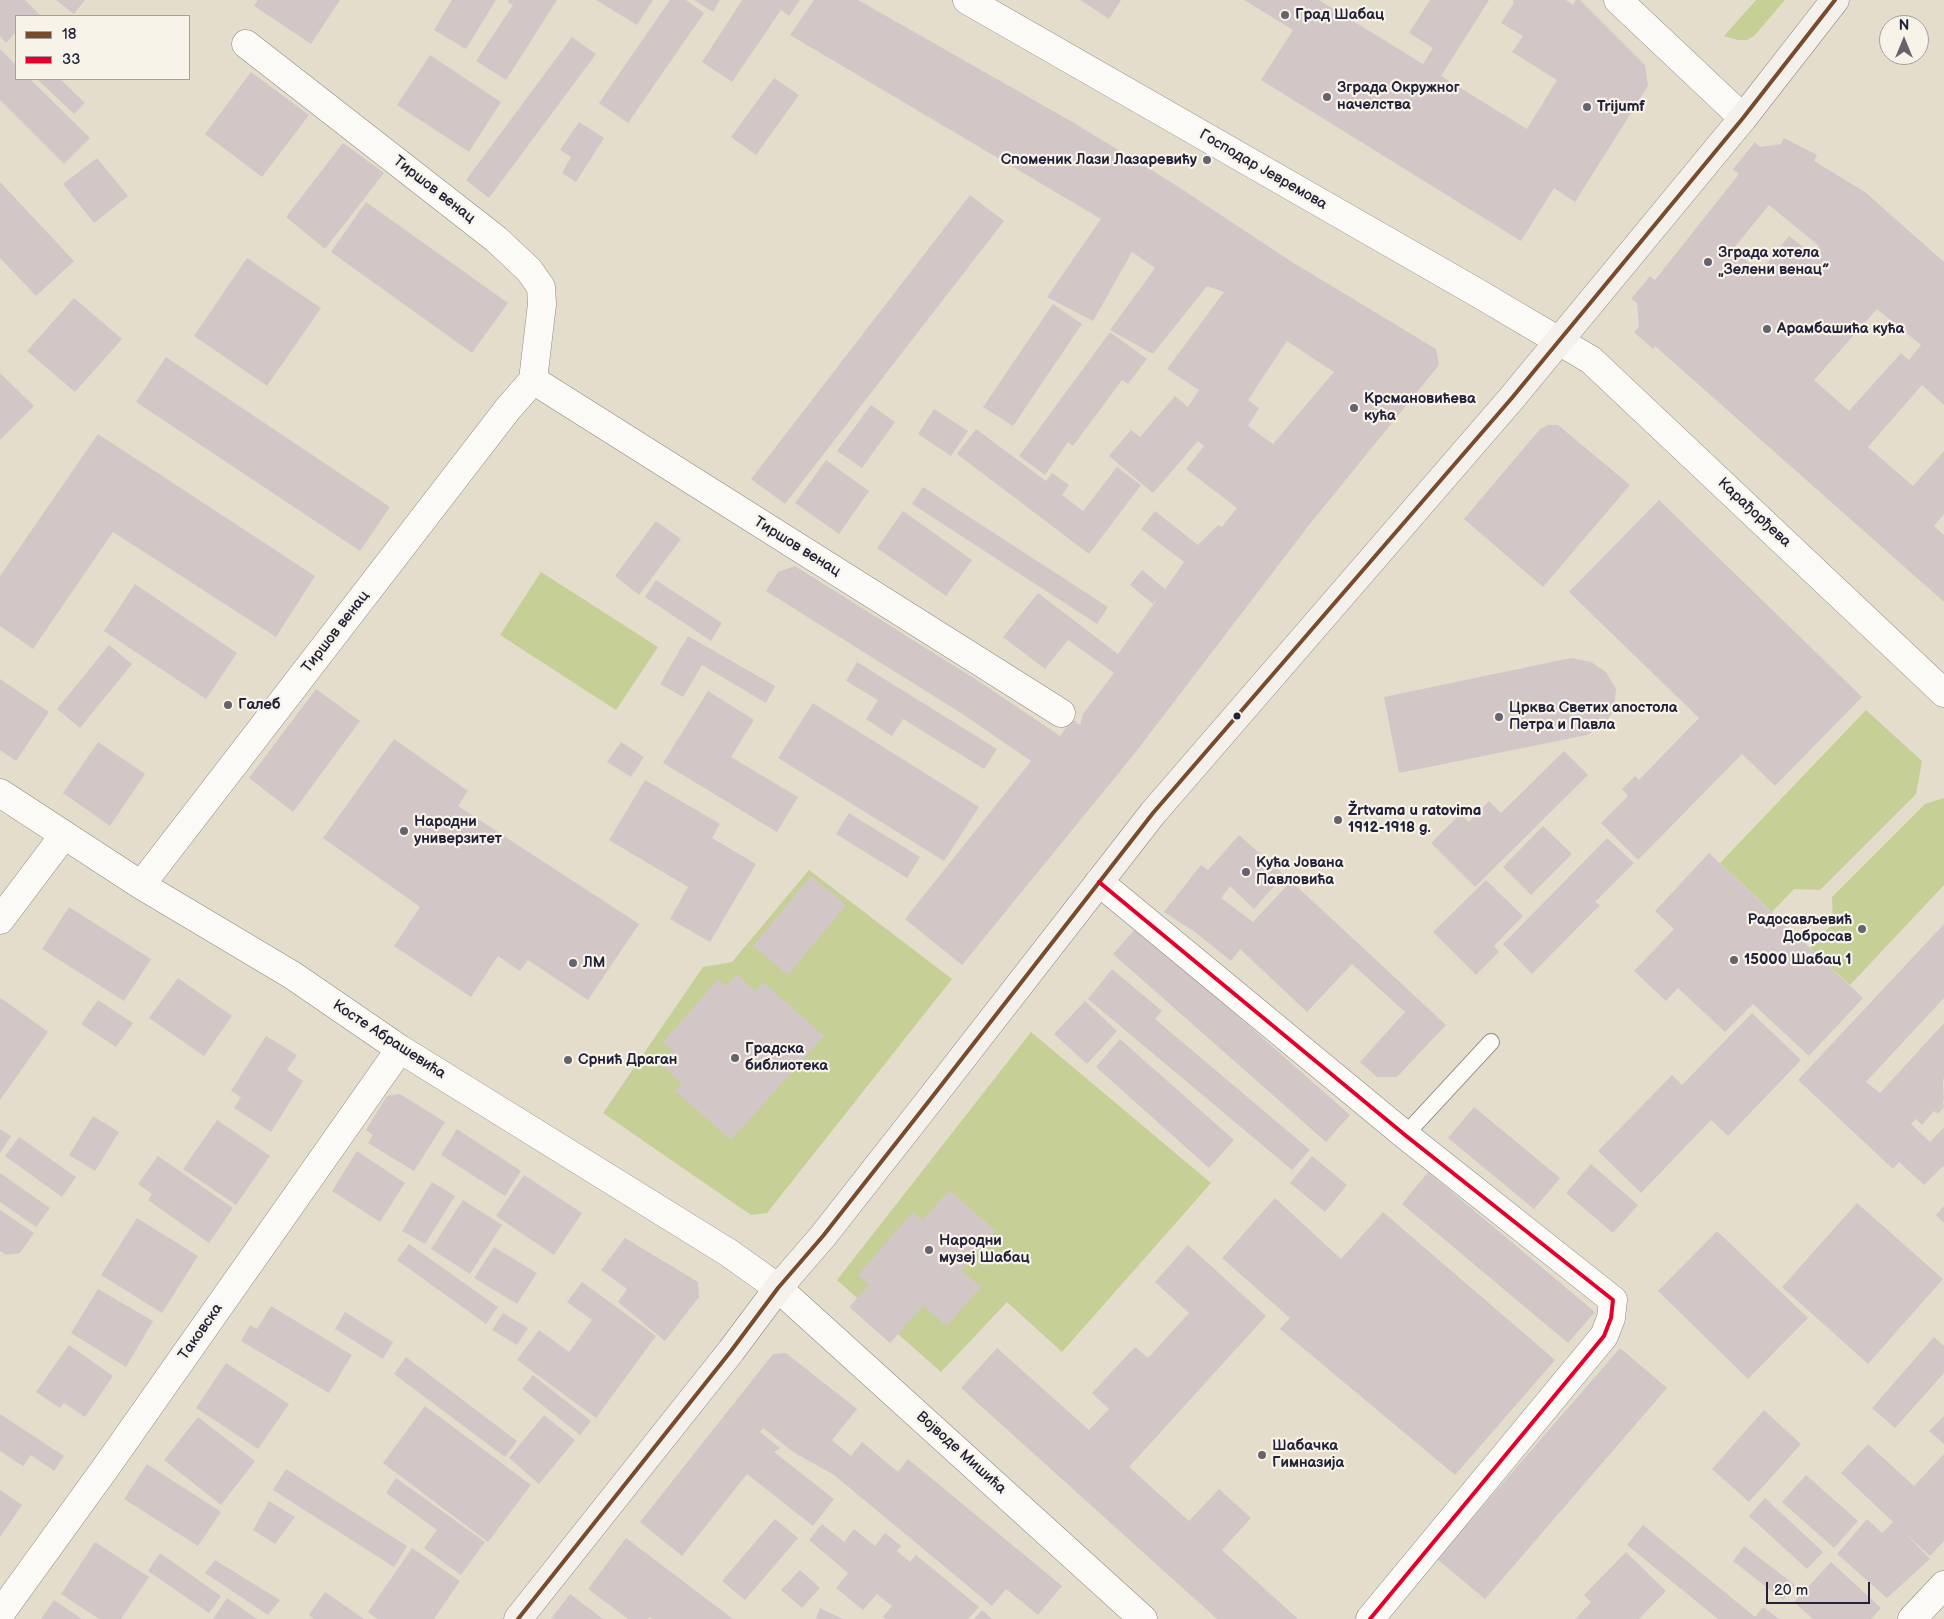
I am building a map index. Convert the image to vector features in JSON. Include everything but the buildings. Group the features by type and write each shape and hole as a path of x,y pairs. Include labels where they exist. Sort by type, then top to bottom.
{"main road":[{"path":"518,1619 708,1380 778,1288 829,1228 1153,814 1511,399 1599,294 1743,118 1835,0"}],"street":[{"name":"Господар Јевремова","path":"967,0 1558,341"},
{"path":"1618,0 1743,118"},
{"name":"Тиршов венац","path":"141,885 507,410 533,380 542,304 541,287 529,270 496,239 246,44"},
{"name":"Карађорђева","path":"1558,341 1591,360 1616,382 1944,692"},
{"name":"Тиршов венац","path":"533,380 1061,713"},
{"name":"Косте Абрашевића","path":"0,793 141,885 292,976 400,1049 728,1253 778,1288"},
{"path":"0,920 64,835"},
{"path":"1099,882 1405,1135 1613,1300 1611,1318 1604,1336 1370,1619"},
{"name":"Таковска","path":"0,1614 109,1463 400,1049"},
{"name":"Војводе Мишића","path":"778,1288 1143,1619"},
{"path":"1916,1618 1944,1585"}],"lane":[{"path":"1405,1135 1491,1042"}],"green space":[{"path":"1756,0 1785,0 1754,36 1747,40 1738,40 1724,36"},
{"path":"541,572 658,647 616,710 500,635"},
{"path":"1866,710 1922,761 1916,794 1820,890 1794,889 1772,912 1720,863"},
{"path":"1944,798 1944,885 1850,985 1810,948 1833,923 1832,897 1925,804"},
{"path":"809,870 952,979 767,1213 751,1215 603,1113 703,967 732,962"},
{"path":"1031,1032 1211,1183 1062,1352 1007,1302 941,1372 837,1280"}],"transit line":[{"name":"18","path":"518,1619 731,1351 778,1288 823,1236 1153,813 1511,399 1743,118 1835,0"},
{"name":"33","path":"1099,882 1405,1135 1613,1300 1611,1318 1604,1336 1370,1619"}],"place":[{"name":"Град Шабац","path":"1285,15"},
{"name":"Зграда Окружног начелства","path":"1327,97"},
{"name":"Trijumf","path":"1587,107"},
{"name":"Споменик Лази Лазаревићу","path":"1207,160"},
{"name":"Зграда хотела „Зелени венац”","path":"1708,262"},
{"name":"Арамбашића кућа","path":"1767,329"},
{"name":"Крсмановићева кућа","path":"1354,408"},
{"name":"Галеб","path":"228,705"},
{"name":"Црква Светих апостола Петра и Павла","path":"1499,717"},
{"name":"Žrtvama u ratovima 1912-1918 g.","path":"1338,820"},
{"name":"Народни универзитет","path":"404,831"},
{"name":"Кућа Јована Павловића","path":"1246,872"},
{"name":"Радосављевић Добросав","path":"1862,929"},
{"name":"15000 Шабац 1","path":"1734,960"},
{"name":"ЛМ","path":"573,963"},
{"name":"Градска библиотека","path":"735,1058"},
{"name":"Срнић Драган","path":"568,1060"},
{"name":"Народни музеј Шабац","path":"929,1250"},
{"name":"Шабачка Гимназија","path":"1262,1455"}]}
